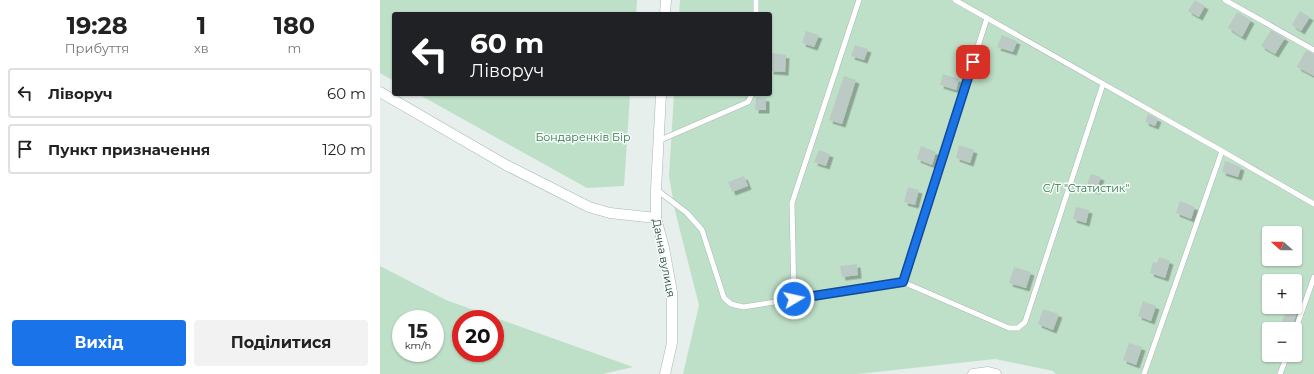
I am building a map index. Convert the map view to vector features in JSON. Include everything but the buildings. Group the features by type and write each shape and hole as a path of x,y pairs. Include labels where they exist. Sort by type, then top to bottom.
{"street":[{"path":"666,0 666,12"},
{"path":"380,92 506,165 589,207 610,213 656,218"},
{"name":"Дачна вулиця","path":"661,96 656,218 664,248 672,292 672,343 665,374"},
{"path":"973,374 988,372 996,374"}],"lane":[{"path":"756,0 756,12"},
{"path":"794,299 792,203 859,0"},
{"path":"955,0 1314,204"},
{"path":"1225,0 1314,50"},
{"path":"903,282 987,18"},
{"path":"656,190 687,213 702,230 724,298 731,304 742,306 903,282 1009,328 1018,328 1025,322 1103,84"},
{"path":"658,140 748,102 751,96"},
{"path":"1144,374 1222,151"},
{"path":"1298,322 1314,277"},
{"path":"1280,374 1284,362"}],"green space":[{"path":"380,0 637,0 636,12 392,12 392,80 380,73"},
{"name":"С/Т \"Статистик\"","path":"680,0 1314,0 1314,374 1056,374 1053,371 995,359 858,374 683,374 699,305 675,211 669,176 674,96 772,96 772,12 679,12"},
{"name":"Бондаренків Бір","path":"422,96 630,96 624,186 587,188"},
{"path":"380,266 446,300 474,310 452,310 452,362 504,362 504,321 633,367 603,374 380,374"}],"route":[{"path":"794,299 903,282 973,62"}]}
